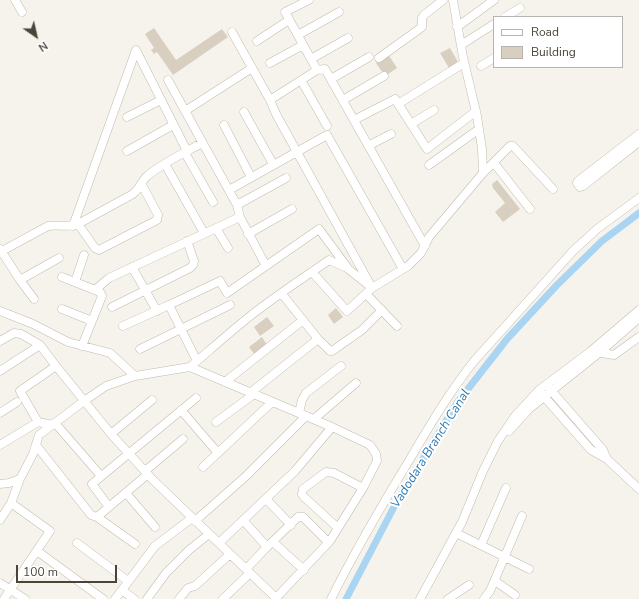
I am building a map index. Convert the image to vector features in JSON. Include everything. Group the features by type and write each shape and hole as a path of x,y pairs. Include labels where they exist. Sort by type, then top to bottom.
{"street":[{"path":"15,0 22,12"},
{"path":"309,0 285,12 317,70"},
{"path":"379,58 420,29 424,15 443,0"},
{"path":"453,0 464,63 476,111 484,173"},
{"path":"457,27 494,0"},
{"path":"507,16 520,8"},
{"path":"298,35 339,12"},
{"path":"257,40 289,20"},
{"path":"461,45 492,28"},
{"path":"232,32 297,150 369,291 382,310 397,326"},
{"path":"311,60 348,38"},
{"path":"270,64 303,45"},
{"path":"76,225 136,50 186,152 213,202"},
{"path":"331,79 369,57"},
{"path":"481,66 493,59"},
{"path":"398,104 464,63"},
{"path":"185,111 252,68"},
{"path":"270,100 317,70 325,69 425,246"},
{"path":"343,100 384,76"},
{"path":"168,80 237,205 240,217 248,234 266,266"},
{"path":"301,80 327,126"},
{"path":"354,120 395,99 427,149 476,111"},
{"path":"127,117 161,100"},
{"path":"411,124 434,110"},
{"path":"244,112 273,164"},
{"path":"127,151 173,125"},
{"path":"224,125 251,177"},
{"path":"429,165 479,129"},
{"path":"229,190 327,134 403,269"},
{"path":"368,146 392,134"},
{"path":"639,134 578,181 578,185 582,186 639,142"},
{"path":"34,299 0,251 48,226 76,225 133,194 142,185 146,178 164,164 202,143"},
{"path":"312,272 347,311 369,291 408,266 421,252 429,237 484,173 510,146 514,146 553,189"},
{"path":"494,163 530,209"},
{"path":"164,164 204,233"},
{"path":"237,205 286,178"},
{"path":"76,225 95,248 99,250 157,220 158,215 142,185"},
{"path":"331,599 383,503 447,397 460,379 475,360 573,251 602,225 639,198"},
{"path":"248,234 292,209"},
{"path":"95,290 109,278 240,217"},
{"path":"216,228 228,248"},
{"path":"124,326 220,281 227,293 319,229 347,268 369,291"},
{"path":"112,307 194,265 187,241"},
{"path":"75,282 84,255"},
{"path":"20,280 59,258"},
{"path":"0,520 11,503 20,479 33,454 39,435 84,401 106,386 135,376 190,367 250,317 329,260 347,268"},
{"path":"132,267 157,311"},
{"path":"62,277 100,292 102,296 82,346"},
{"path":"282,294 330,352 362,330 382,310"},
{"path":"170,305 197,361"},
{"path":"140,349 230,305"},
{"path":"62,309 92,321"},
{"path":"595,352 639,310"},
{"path":"0,311 32,324 68,342 110,353 135,376"},
{"path":"420,599 462,522 483,471 501,436 515,416 639,318"},
{"path":"225,382 303,320"},
{"path":"0,341 17,333 40,345 111,434 146,473 275,598 304,570 338,528 363,488 377,461 376,454 370,445 332,427 190,367"},
{"path":"595,352 614,355 639,337"},
{"path":"216,422 318,339"},
{"path":"0,371 40,345"},
{"path":"38,422 20,391 56,366"},
{"path":"115,599 155,546 194,520 245,477 302,414 302,400 306,393 341,366"},
{"path":"314,419 356,383"},
{"path":"549,388 603,450 608,459"},
{"path":"541,394 592,450 608,459 639,489"},
{"path":"109,507 92,484 196,398"},
{"path":"111,434 152,400"},
{"path":"0,414 17,402"},
{"path":"203,467 272,402"},
{"path":"181,410 218,453"},
{"path":"0,445 38,422 54,424 101,476"},
{"path":"219,544 295,471 332,427"},
{"path":"97,517 126,493 183,439"},
{"path":"36,445 91,515 97,517 135,544"},
{"path":"338,528 304,497 302,492 303,489 326,472 334,473 363,488"},
{"path":"0,484 10,483 20,479"},
{"path":"481,545 506,488"},
{"path":"126,493 155,527"},
{"path":"266,499 291,525"},
{"path":"4,599 50,532 11,503"},
{"path":"223,599 270,544 298,517 301,516 328,542"},
{"path":"484,599 490,592 522,516"},
{"path":"243,520 270,544 304,570"},
{"path":"456,533 529,569"},
{"path":"147,599 166,573 189,550 209,534"},
{"path":"77,543 128,581"},
{"path":"37,551 103,599"},
{"path":"179,599 188,588 195,586 230,554"},
{"path":"495,580 515,595"},
{"path":"0,583 25,599"},
{"path":"448,599 469,584"},
{"path":"122,590 134,599"}],"building":[{"path":"154,28 176,60 222,29 228,37 173,75 157,52 154,54 151,50 154,48 145,34"},
{"path":"450,48 458,62 449,68 440,53"},
{"path":"388,54 397,68 385,76 376,63"},
{"path":"497,180 520,209 503,222 495,212 505,203 493,188 492,184"},
{"path":"336,308 343,317 334,324 328,315"},
{"path":"267,317 274,326 260,336 254,327"},
{"path":"262,337 267,345 254,354 249,347"}],"waterway":[{"name":"Vadodara Branch Canal","path":"346,599 395,505 457,403 507,339 557,285 602,241 639,213"}]}
